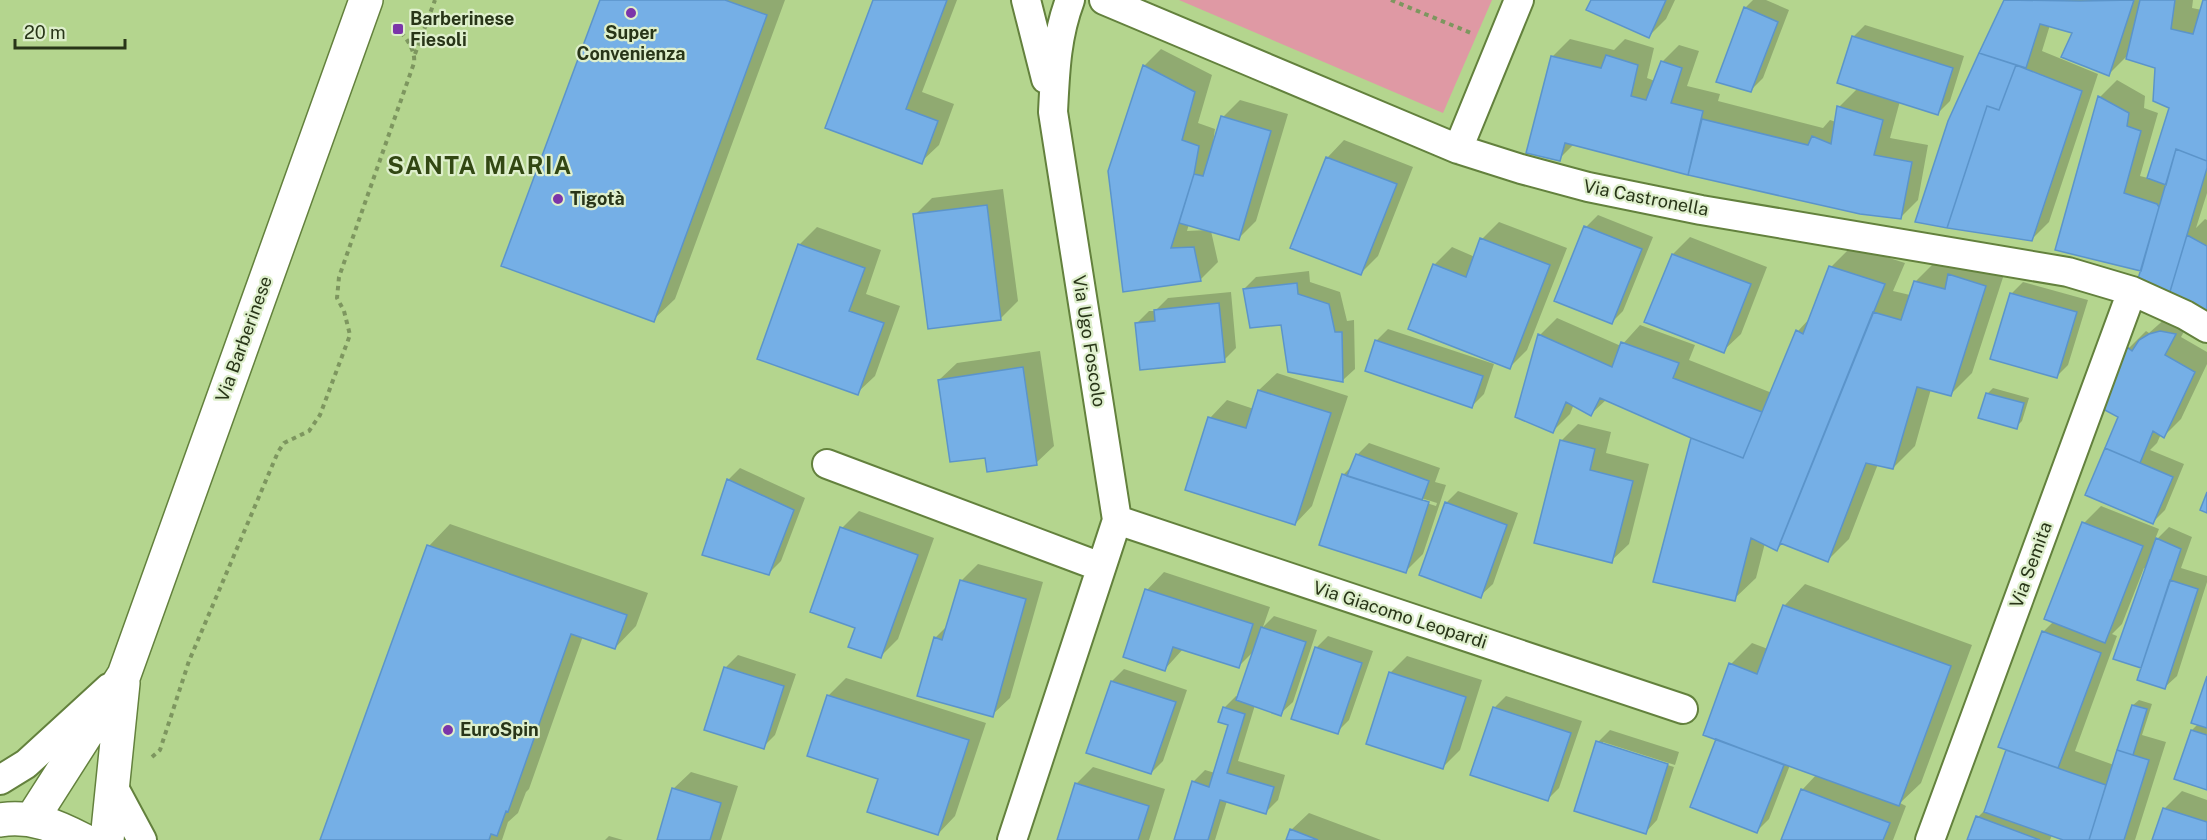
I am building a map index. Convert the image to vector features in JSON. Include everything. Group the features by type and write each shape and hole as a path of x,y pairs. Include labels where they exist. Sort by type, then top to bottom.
{"main road":[{"name":"Via Barberinese","path":"107,840 124,675 365,1"},
{"name":"Via Barberinese","path":"83,840 51,825 16,819 124,675"}],"street":[{"name":"Via Ugo Foscolo","path":"1012,840 1117,520 1053,112 1026,0"},
{"name":"Via Ugo Foscolo","path":"1053,112 1057,46 1063,18 1070,0"},
{"name":"Via Castronella","path":"1104,0 1458,149 1521,169 1623,195 1817,230 2036,265 2103,281 2132,291 2185,315 2207,328"},
{"path":"1458,149 1519,0"},
{"name":"Via Semita","path":"1930,840 2132,291"},
{"path":"827,464 1101,567"},
{"name":"Via Giacomo Leopardi","path":"1117,520 1683,709"},
{"path":"0,780 26,764 124,675"},
{"path":"113,786 142,840"}],"path":[{"path":"415,54 435,0"},
{"path":"1391,0 1500,45"},
{"path":"144,765 160,750 189,660 278,452 284,443 309,431 320,416 350,335 344,310 337,298 339,277 414,63"}],"shaded area":[{"path":"1179,0 1492,0 1443,113"}],"building":[{"path":"600,0 725,0 767,15 654,322 501,266"},
{"path":"873,0 947,0 906,109 938,121 922,164 825,128"},
{"path":"1591,0 1666,0 1649,38 1586,10"},
{"path":"2004,0 2134,0 2109,76 2061,57 2072,33 2040,24 2026,68 1979,53"},
{"path":"2140,0 2175,0 2171,29 2193,34 2203,0 2207,0 2207,161 2176,149 2166,185 2147,178 2169,108 2153,101 2155,68 2126,59"},
{"path":"1744,7 1778,22 1751,92 1716,82"},
{"path":"1852,36 1953,68 1938,115 1837,83"},
{"path":"1979,53 2016,65 1999,110 1987,106 1947,228 1915,222 1948,121"},
{"path":"1606,55 1638,65 1631,96 1646,100 1661,61 1682,68 1671,103 1703,111 1688,175 1565,143 1560,161 1526,153 1551,56 1601,68"},
{"path":"1143,65 1195,92 1182,140 1199,146 1194,174 1171,248 1194,247 1201,281 1123,292 1108,171"},
{"path":"2016,65 2082,91 2032,241 1947,228 1987,106 1999,110"},
{"path":"2098,96 2129,113 2127,126 2141,131 2124,193 2157,204 2159,207 2141,271 2055,250"},
{"path":"1837,106 1883,120 1874,155 1912,162 1901,219 1860,214 1688,175 1702,119 1808,145 1812,136 1831,144"},
{"path":"1221,116 1271,131 1239,240 1179,223 1194,174 1203,176"},
{"path":"2176,149 2207,161 2207,168 2169,295 2138,279"},
{"path":"1326,157 1397,184 1361,275 1290,248"},
{"path":"987,205 1001,320 928,329 913,214"},
{"path":"1584,226 1642,249 1612,324 1554,301"},
{"path":"2187,235 2207,246 2207,318 2169,295"},
{"path":"1480,238 1550,265 1510,369 1408,329 1433,264 1466,277"},
{"path":"798,244 865,268 849,311 884,323 858,395 757,359"},
{"path":"1672,254 1751,284 1724,353 1644,322"},
{"path":"1829,266 1885,284 1777,551 1751,538 1735,601 1653,582 1691,438 1743,458 1796,330 1803,334"},
{"path":"1948,274 1986,286 1951,396 1917,387 1893,469 1866,463 1828,562 1780,543 1873,312 1901,320 1914,281 1945,289"},
{"path":"1297,283 1298,294 1329,304 1335,332 1342,332 1343,382 1288,372 1281,325 1250,328 1243,289"},
{"path":"2010,293 2077,312 2057,378 1990,359"},
{"path":"1219,303 1225,362 1140,370 1135,323 1155,321 1154,310"},
{"path":"2160,331 2176,334 2165,355 2195,372 2164,438 2153,431 2140,463 2105,448 2118,417 2099,407 2127,347 2132,351 2139,340"},
{"path":"1538,334 1612,367 1621,342 1679,363 1673,378 1762,412 1743,458 1600,398 1591,416 1566,402 1553,433 1515,417"},
{"path":"1375,340 1483,376 1472,408 1365,371"},
{"path":"1023,367 1037,465 987,472 985,458 950,462 938,380"},
{"path":"1258,390 1331,413 1295,525 1185,490 1208,417 1246,428"},
{"path":"1986,393 2024,403 2017,429 1978,418"},
{"path":"1560,440 1595,449 1590,470 1633,481 1612,563 1534,543"},
{"path":"2105,448 2173,477 2153,524 2085,495"},
{"path":"1356,454 1429,481 1422,500 1347,476"},
{"path":"1342,474 1429,502 1406,573 1319,545"},
{"path":"727,479 794,510 769,575 702,555"},
{"path":"2207,492 2207,513 2200,510"},
{"path":"1445,502 1507,525 1481,598 1419,575"},
{"path":"2082,522 2143,546 2105,643 2044,619"},
{"path":"840,527 918,555 881,658 848,647 855,628 810,612"},
{"path":"2156,538 2181,549 2141,668 2113,659"},
{"name":"EuroSpin","path":"427,545 627,615 615,649 571,634 508,812 506,811 497,836 491,834 489,840 320,840"},
{"path":"960,580 1026,599 993,717 917,696 934,637 942,640"},
{"path":"2170,580 2198,589 2165,689 2137,680"},
{"path":"1145,589 1253,624 1239,668 1173,647 1165,671 1123,657"},
{"path":"1783,605 1951,666 1899,806 1703,735 1729,663 1757,674"},
{"path":"1261,627 1306,642 1281,716 1236,700"},
{"path":"2042,631 2101,653 2058,768 1998,747"},
{"path":"1315,647 1362,663 1338,734 1291,719"},
{"path":"724,667 784,686 764,749 704,730"},
{"path":"1389,672 1466,697 1443,769 1366,744"},
{"path":"2207,676 2207,728 2191,723"},
{"path":"1111,681 1176,702 1151,774 1086,753"},
{"path":"827,695 969,740 938,835 867,812 878,779 807,756"},
{"path":"2132,705 2147,709 2133,755 2117,750"},
{"path":"1223,707 1245,714 1227,773 1274,787 1266,814 1220,800 1208,840 1174,840 1192,781 1209,787 1228,725 1218,722"},
{"path":"1493,707 1571,733 1548,801 1470,775"},
{"path":"2191,730 2207,735 2207,790 2174,779"},
{"path":"1716,739 1784,765 1757,833 1690,807"},
{"path":"1596,741 1668,764 1646,834 1574,811"},
{"path":"2006,750 2106,785 2089,840 2063,840 1984,812"},
{"path":"2117,750 2149,760 2124,840 2089,840"},
{"path":"1075,783 1149,806 1138,840 1057,840"},
{"path":"672,788 721,803 710,840 657,840"},
{"path":"1801,789 1890,823 1883,840 1781,840"},
{"path":"2163,808 2207,822 2207,840 2152,840"},
{"path":"1976,816 2040,840 1967,840"},
{"path":"1290,829 1318,840 1286,840"}],"place":[{"name":"Super Convenienza","path":"631,13"},
{"name":"Barberinese Fiesoli","path":"398,29"},
{"name":"Tigotà","path":"558,199"},
{"name":"EuroSpin","path":"448,730"}],"district":[{"name":"SANTA MARIA","path":"480,166"}]}
